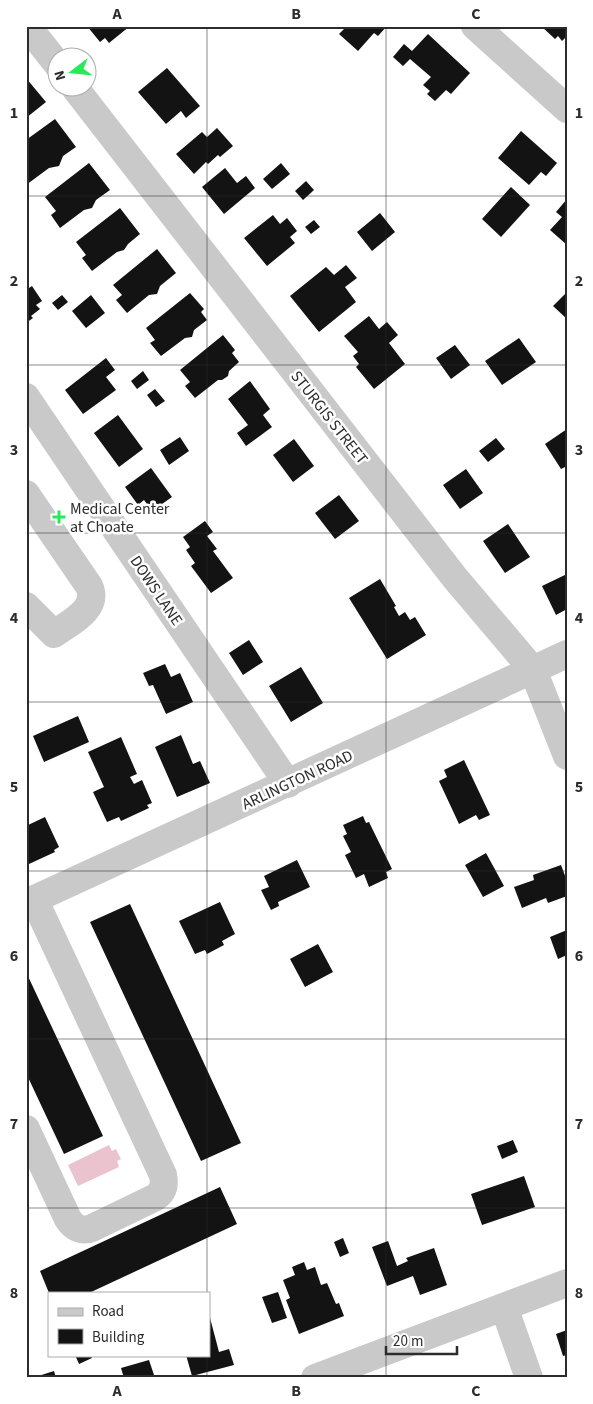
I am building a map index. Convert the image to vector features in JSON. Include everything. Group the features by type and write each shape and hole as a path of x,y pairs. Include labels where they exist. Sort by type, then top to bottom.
{"street":[{"path":"27,26 48,52"},
{"path":"475,26 567,109"},
{"name":"STURGIS STREET","path":"83,98 455,578 533,670 567,756"},
{"name":"DOWS LANE","path":"26,397 288,784"},
{"path":"26,494 89,586 92,598 90,605 85,611 54,634 26,606"},
{"name":"ARLINGTON ROAD","path":"30,901 288,784 567,654"},
{"path":"26,1129 68,1220 78,1229 92,1228 157,1197 163,1189 162,1175 30,901"},
{"path":"315,1378 567,1283"},
{"path":"504,1307 529,1378"}],"shaded area":[{"path":"109,1145 112,1151 116,1149 121,1159 117,1161 119,1167 78,1186 68,1165"}],"building":[{"path":"87,26 130,26 109,43 105,38 100,42"},
{"path":"347,26 387,26 378,36 374,33 358,51 339,34"},
{"path":"541,26 567,26 567,36 562,41 558,36 555,39"},
{"path":"428,34 470,73 451,94 446,90 435,101 427,94 430,91 423,85 431,77 410,59 403,66 393,57 404,44 412,51"},
{"path":"167,68 200,106 186,118 181,111 166,124 138,92"},
{"path":"26,78 46,102 26,118"},
{"path":"55,119 76,147 63,156 59,166 49,168 26,185 26,140"},
{"path":"217,128 233,146 220,157 218,155 208,164 206,162 194,174 176,154 202,132 207,137"},
{"path":"521,131 557,163 546,176 541,172 529,185 498,158"},
{"path":"89,163 110,190 96,200 92,208 84,210 60,228 51,215 56,211 45,197"},
{"path":"281,163 290,174 272,189 263,179"},
{"path":"225,168 237,183 246,176 255,188 224,214 202,187"},
{"path":"306,181 314,190 303,200 295,191"},
{"path":"511,187 530,205 501,237 482,219"},
{"path":"567,199 567,245 550,230 562,217 556,212"},
{"path":"120,208 140,234 124,250 117,252 92,271 82,258 86,255 76,242"},
{"path":"380,213 395,232 372,251 357,232"},
{"path":"273,215 280,224 287,218 297,231 290,237 295,243 267,266 244,238"},
{"path":"314,220 320,227 311,234 305,227"},
{"path":"157,249 176,273 160,286 157,294 149,295 127,313 116,300 122,295 113,285"},
{"path":"346,265 357,278 345,287 356,302 319,332 290,296 326,267 334,275"},
{"path":"32,286 42,301 36,305 40,309 26,323 26,290"},
{"path":"567,292 567,319 553,306"},
{"path":"190,293 204,309 201,312 207,320 194,330 192,337 185,338 161,356 150,343 155,340 146,328"},
{"path":"62,295 68,302 58,310 52,303"},
{"path":"91,295 105,313 86,328 72,311"},
{"path":"369,316 379,329 387,322 398,335 389,343 405,364 374,389 356,367 359,364 353,356 358,352 344,336"},
{"path":"223,335 235,350 232,353 239,362 229,371 228,376 218,380 195,398 185,386 190,382 180,370"},
{"path":"519,338 536,362 502,385 485,361"},
{"path":"455,345 470,365 451,379 436,358"},
{"path":"106,358 115,370 106,377 116,390 83,414 65,390"},
{"path":"143,371 149,380 137,389 131,381"},
{"path":"250,381 270,409 263,415 272,427 246,446 237,433 248,425 228,399"},
{"path":"155,389 165,401 156,407 147,395"},
{"path":"118,415 143,449 119,467 94,433"},
{"path":"567,429 567,466 561,469 545,444"},
{"path":"180,437 189,451 169,465 160,450"},
{"path":"496,438 505,449 488,462 479,451"},
{"path":"294,439 314,466 293,482 273,455"},
{"path":"151,468 172,497 152,511 144,500 138,505 125,487"},
{"path":"466,469 483,493 460,509 443,485"},
{"path":"339,495 359,521 335,539 315,513"},
{"path":"205,521 213,532 207,536 217,549 213,551 233,578 211,593 191,566 195,563 186,550 190,547 183,537"},
{"path":"508,524 530,557 505,573 483,541"},
{"path":"567,574 567,609 556,615 542,586"},
{"path":"380,579 396,606 394,607 399,616 405,612 410,620 415,617 426,635 387,659 349,598"},
{"path":"249,640 263,662 243,675 229,653"},
{"path":"165,664 171,677 180,673 193,702 166,714 153,685 149,686 143,673"},
{"path":"301,667 323,703 291,722 269,686"},
{"path":"78,716 89,742 44,762 33,736"},
{"path":"181,735 193,764 200,761 210,783 177,797 155,747"},
{"path":"121,737 137,774 130,777 134,784 142,780 152,803 147,805 149,808 121,821 119,817 107,822 93,792 104,787 88,752"},
{"path":"464,760 490,815 479,820 476,815 459,824 439,781 447,777 444,770"},
{"path":"363,816 366,823 369,822 392,869 386,872 388,878 369,887 364,874 356,878 345,855 351,852 343,836 347,834 343,825"},
{"path":"45,817 59,847 54,850 55,852 29,864 26,858 26,826"},
{"path":"486,853 504,886 483,897 465,865"},
{"path":"297,860 310,887 278,902 279,906 271,910 261,890 269,887 264,876"},
{"path":"561,865 567,881 567,896 548,903 546,898 522,908 514,887 534,880 533,875"},
{"path":"220,902 235,934 222,941 224,945 207,954 205,950 195,954 179,921"},
{"path":"130,904 241,1143 201,1161 90,922"},
{"path":"567,930 567,955 558,959 550,937"},
{"path":"318,944 333,972 305,987 290,959"},
{"path":"26,972 103,1136 64,1154 26,1073"},
{"path":"513,1140 518,1152 502,1159 497,1146"},
{"path":"524,1176 535,1207 482,1225 471,1194"},
{"path":"220,1187 237,1224 91,1292 49,1292 40,1271"},
{"path":"343,1238 349,1253 340,1257 334,1242"},
{"path":"388,1241 397,1266 408,1261 406,1258 434,1248 447,1285 420,1295 413,1276 387,1286 372,1247"},
{"path":"304,1262 307,1270 315,1267 321,1285 327,1283 336,1304 339,1303 344,1316 299,1334 286,1300 290,1298 283,1280 295,1275 292,1267"},
{"path":"278,1292 287,1318 272,1323 262,1297"},
{"path":"210,1318 219,1352 229,1349 234,1365 192,1376 186,1356 210,1356"},
{"path":"567,1330 567,1355 563,1356 556,1334"},
{"path":"75,1356 91,1356 92,1358 79,1364"},
{"path":"149,1360 155,1378 124,1378 121,1368"},
{"path":"54,1371 56,1378 35,1378 35,1377"}],"place":[{"name":"Medical Center at Choate","path":"59,517"}]}
